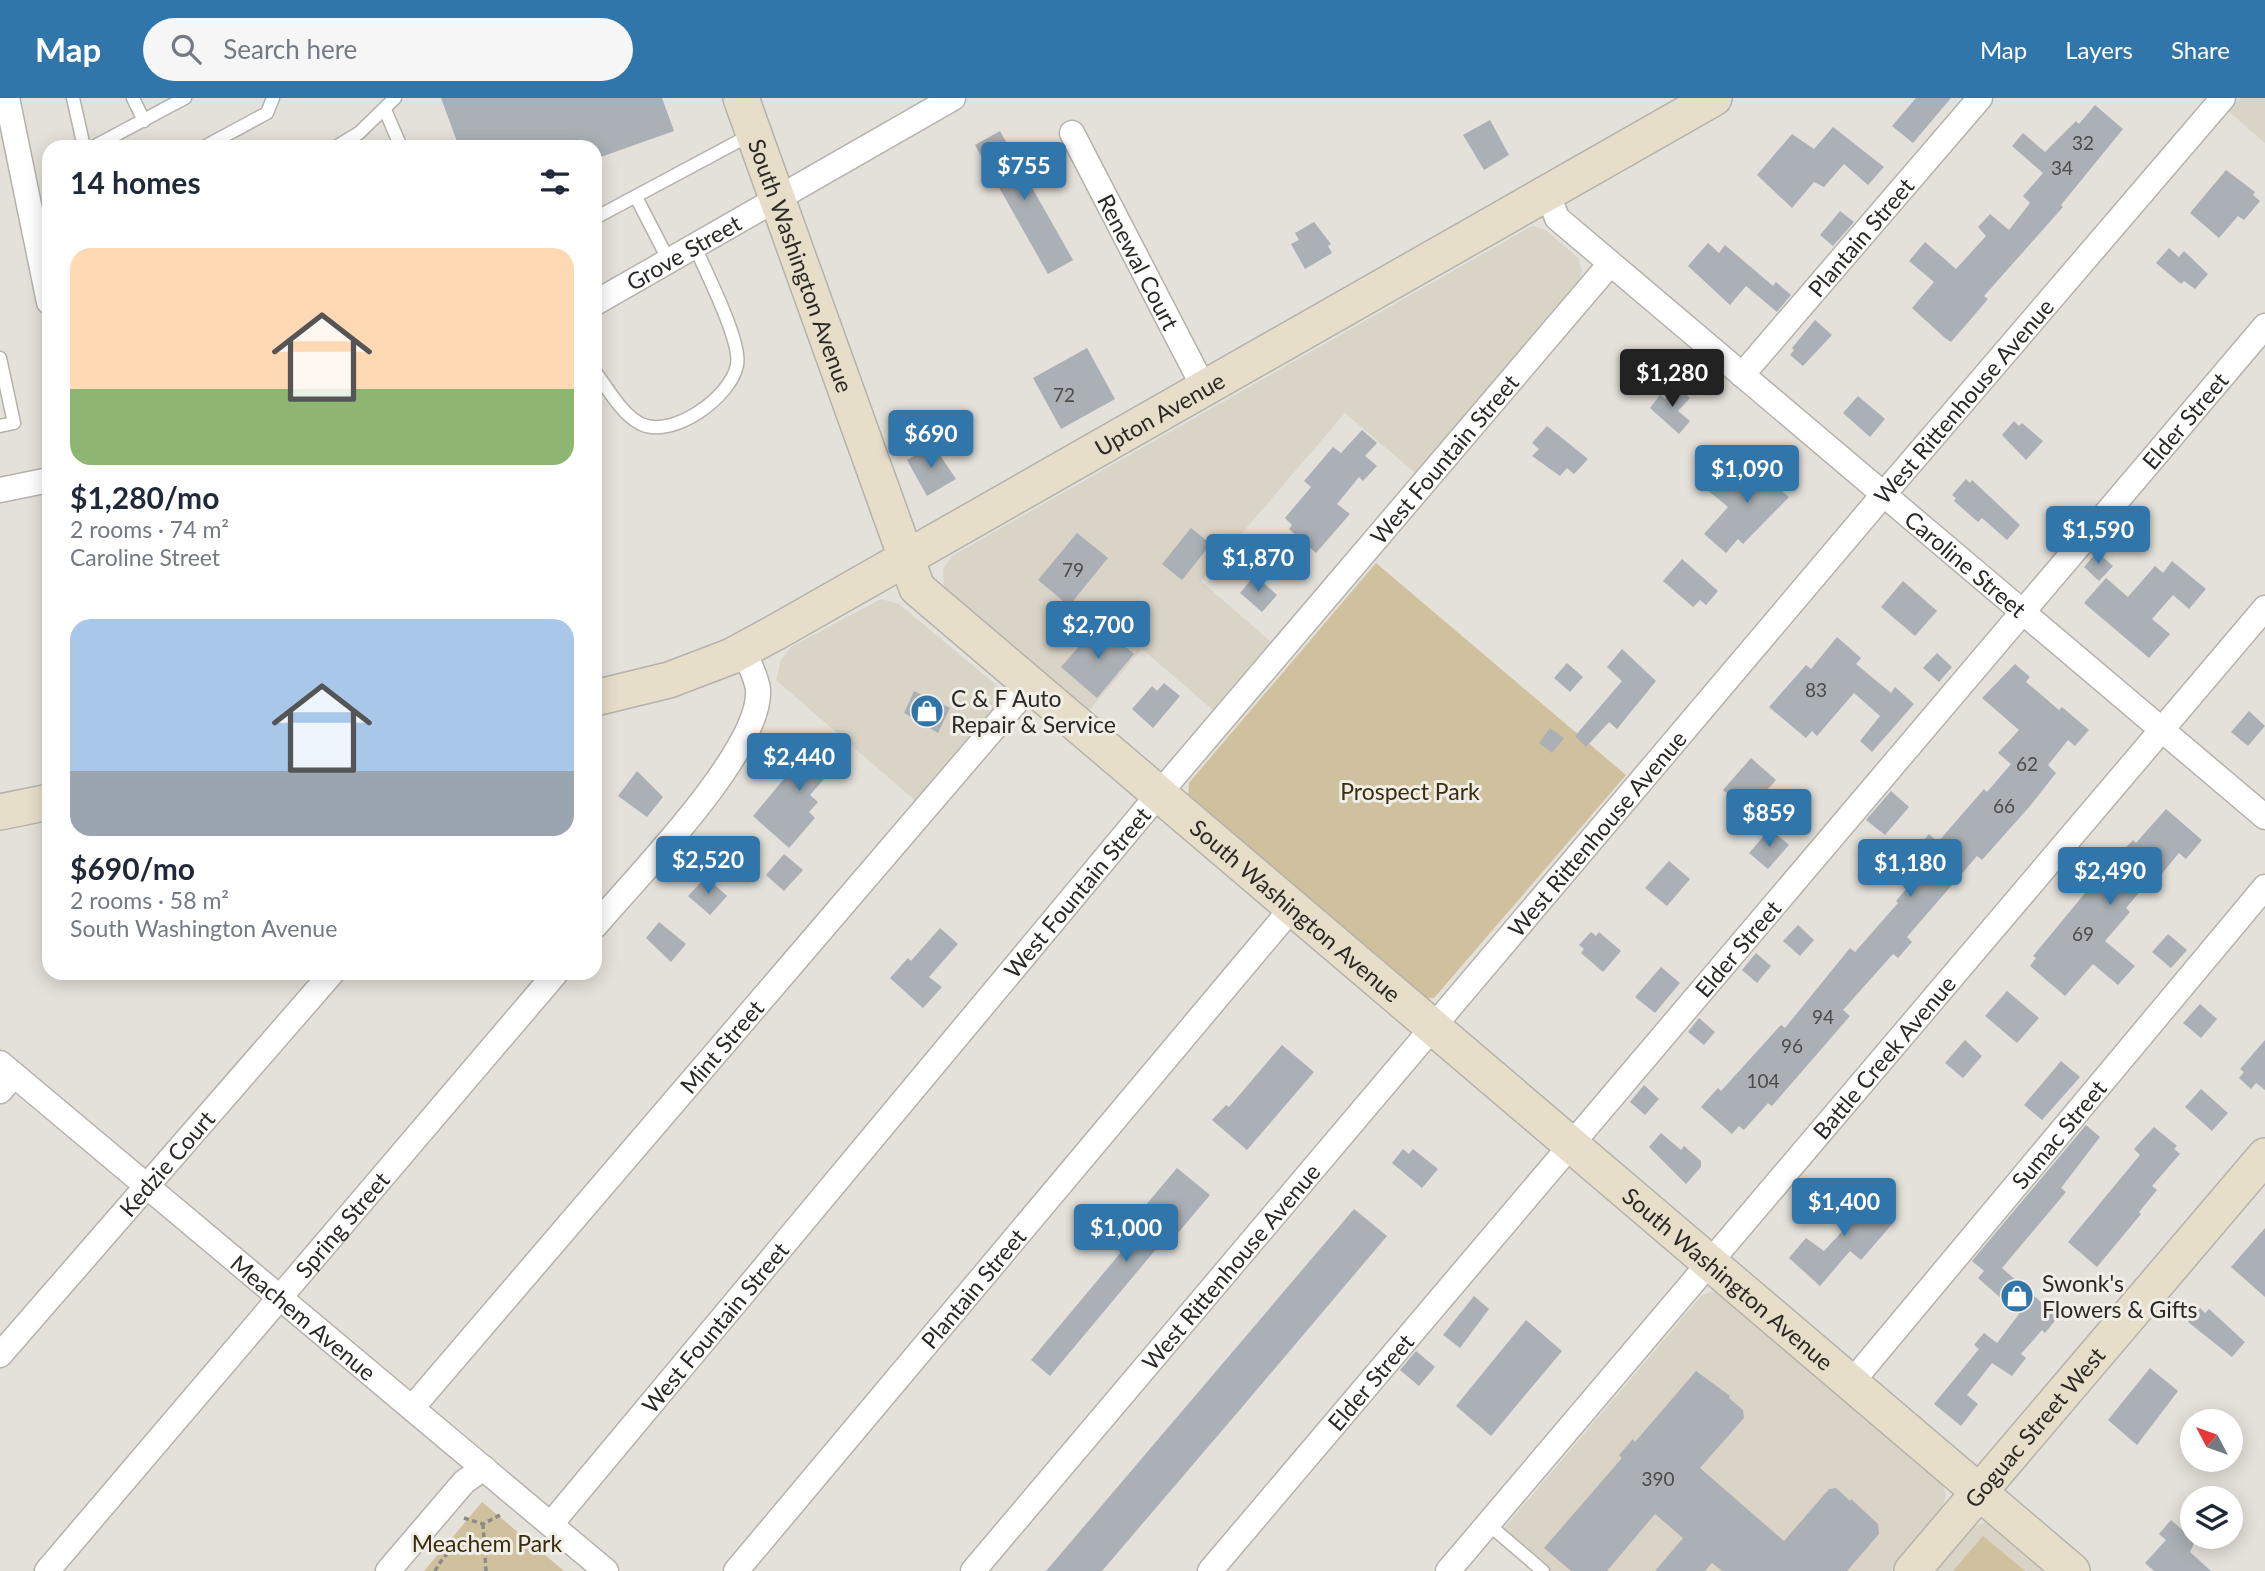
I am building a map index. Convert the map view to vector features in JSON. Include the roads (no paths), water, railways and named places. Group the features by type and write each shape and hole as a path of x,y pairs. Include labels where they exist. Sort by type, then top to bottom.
{"street":[{"name":"South Washington Avenue","path":"741,98 917,588 2072,1571"},
{"name":"Grove Street","path":"602,299 668,258 953,98"},
{"name":"Plantain Street","path":"1742,375 1980,98"},
{"name":"West Rittenhouse Avenue","path":"973,1571 1883,495 2223,98"},
{"name":"Upton Avenue","path":"602,696 669,680 743,650 906,560 1714,99"},
{"path":"5,106 41,223"},
{"name":"Renewal Court","path":"1072,133 1205,390"},
{"name":"Caroline Street","path":"1548,195 1557,218 2265,817"},
{"name":"West Fountain Street","path":"551,1524 1158,795 1611,264"},
{"name":"Elder Street","path":"1210,1571 2265,326"},
{"path":"0,490 42,481"},
{"name":"Battle Creek Avenue","path":"1448,1571 2265,608"},
{"path":"602,918 705,796 735,754 757,699 758,688 743,650"},
{"name":"Mint Street","path":"412,1408 1030,686"},
{"path":"0,812 42,803"},
{"name":"Sumac Street","path":"1851,1383 2265,887"},
{"name":"Plantain Street","path":"736,1571 1292,908"},
{"name":"Kedzie Court","path":"0,1355 326,980"},
{"name":"Spring Street","path":"47,1571 550,980"},
{"name":"Meachem Avenue","path":"5,1076 147,1185 607,1571"},
{"name":"Goguac Street West","path":"1912,1571 2265,1156"},
{"path":"388,1571 464,1482 484,1468"}],"lane":[{"path":"73,98 82,140"},
{"path":"133,98 144,121"},
{"path":"107,140 185,98"},
{"path":"217,140 267,113 273,98"},
{"path":"345,140 386,110 394,98"},
{"path":"386,110 398,140"},
{"path":"602,214 754,133"},
{"path":"636,197 668,258"},
{"path":"602,381 628,414 643,425 666,426 690,418 716,399 729,383 737,364 736,344 694,244"},
{"path":"0,361 14,423 0,426"},
{"path":"1488,1524 1543,1571"}],"place":[{"name":"C & F Auto Repair & Service","path":"927,711"},
{"name":"Swonk's Flowers & Gifts","path":"2017,1296"}],"park label":[{"name":"Prospect Park","path":"1410,791"},
{"name":"Meachem Park","path":"487,1543"}]}
